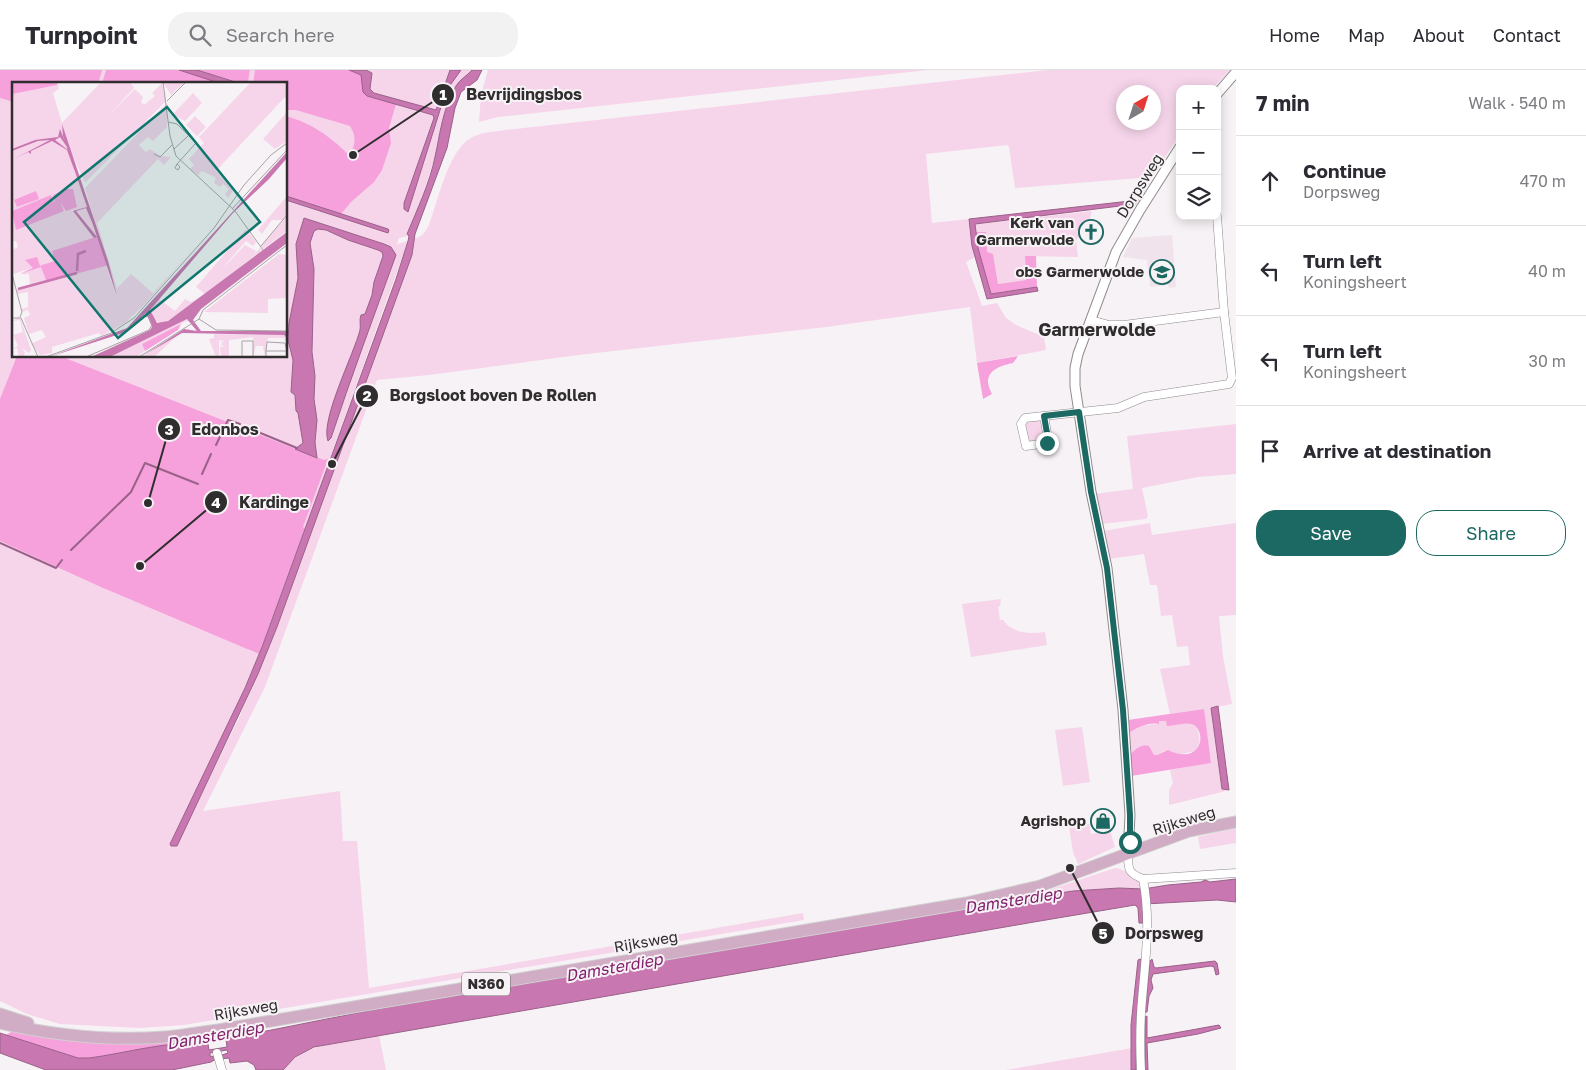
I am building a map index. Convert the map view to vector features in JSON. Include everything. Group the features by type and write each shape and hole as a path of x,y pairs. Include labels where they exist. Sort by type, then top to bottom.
{"main road":[{"name":"Rijksweg","path":"0,1023 50,1032 122,1039 166,1037 218,1030 966,903 1040,886 1189,832 1236,822"},
{"name":"Rijksweg","path":"0,1014 50,1032"}],"street":[{"path":"1221,89 1236,72"},
{"name":"Dorpsweg","path":"1128,855 1130,815 1123,710 1107,568 1091,492 1075,386 1075,368 1078,354 1116,252 1140,210 1176,159"},
{"path":"1044,416 1047,443 1026,446 1020,424 1025,418 1118,408 1144,397 1226,386 1231,382 1217,220"},
{"path":"1091,320 1109,325 1124,325 1224,312"},
{"path":"1128,855 1128,868 1133,874 1144,879 1236,873"},
{"path":"1140,1070 1141,1014 1148,932 1144,879"},
{"path":"217,1053 222,1070"}],"shaded area":[{"path":"0,70 472,70 467,76 438,139 435,158 407,234 409,236 399,238 397,244 408,241 305,528 302,527 328,459 248,650 259,654 245,688 170,844 176,846 238,720 277,627 412,255 414,238 421,236 429,225 450,165 463,144 471,138 483,133 505,130 1048,70 1230,70 1216,85 1176,85 1176,140 1152,177 1015,188 1009,147 1007,145 926,154 932,223 969,219 975,257 966,262 982,306 997,303 1006,318 1016,325 1044,337 1046,350 977,363 970,307 826,327 377,380 265,687 203,811 340,791 343,841 357,841 369,988 803,913 804,920 184,1025 140,1028 60,1024 27,1014 0,1001"},
{"path":"0,70 102,70 99,82 12,82 12,101 0,98"},
{"path":"106,70 179,70 216,82 103,82"},
{"path":"179,70 197,70 236,82 216,82"},
{"path":"197,70 250,70 248,82 238,82"},
{"path":"255,70 349,70 361,75 367,96 396,104 389,128 391,143 382,170 374,182 351,202 341,214 288,197 288,117 320,131 350,155 354,134 350,126 296,110 288,110 288,82 253,82"},
{"path":"349,70 366,70 372,73 370,89 374,93 436,110 450,70 461,70 446,91 408,212 404,209 404,203 434,118 433,115 367,96 363,92 361,75"},
{"path":"472,70 482,70 477,80 461,92 455,108 447,148 415,234 412,255 277,627 258,674 177,846 171,846 170,844 245,688 262,647 396,279 408,241 409,236 407,234 430,176 442,121 448,103 458,84"},
{"path":"488,70 928,70 498,117 479,122 481,95"},
{"path":"288,197 388,229 388,233 288,201"},
{"path":"1139,200 1136,204 975,224 978,248 991,294 1037,287 1038,291 987,299 972,246 969,219"},
{"path":"1092,211 1090,218 1076,241 1078,257 1025,256 1026,280 998,284 993,255 987,252 986,232 976,232 975,224"},
{"path":"304,218 384,244 391,247 396,255 331,438 328,441 327,431 333,403 357,341 361,315 365,314 383,256 382,252 378,250 326,230 318,229 314,231 310,243 314,269 312,352 315,376 314,399 317,420 315,442 317,458 295,449 303,443 298,413 296,411 295,395 291,392 293,360 288,340 289,323 298,278 296,244"},
{"path":"976,232 986,232 987,252 993,254 998,284 1026,280 1025,256 1036,256 1037,287 991,294 978,248"},
{"name":"obs Garmerwolde","path":"1172,235 1176,287 1169,288 1168,285 1150,287 1147,260 1123,257 1132,238"},
{"path":"1018,356 1013,363 1001,366 990,374 988,384 992,394 983,399 977,363"},
{"path":"16,358 65,358 324,460 328,459 259,654 101,587 0,541 0,399"},
{"path":"1043,419 1046,441 1029,444 1024,422"},
{"path":"1236,424 1236,474 1198,477 1142,488 1148,516 1146,519 1101,524 1094,494 1133,489 1127,436"},
{"path":"1150,523 1152,535 1236,523 1236,615 1219,616 1223,656 1232,704 1211,708 1222,789 1226,791 1169,805 1169,790 1173,783 1170,770 1211,762 1203,709 1170,714 1160,669 1190,665 1188,646 1177,647 1172,615 1161,616 1157,585 1150,585 1144,554 1109,559 1103,531"},
{"path":"1001,599 1000,606 998,607 1000,620 1022,632 1045,632 1047,645 971,657 962,604"},
{"path":"1218,706 1229,790 1222,789 1211,708"},
{"path":"1204,709 1211,763 1131,776 1130,755 1138,748 1149,746 1154,755 1168,750 1180,754 1189,754 1195,751 1199,745 1200,733 1191,724 1167,726 1166,721 1159,721 1159,724 1143,726 1129,733 1128,720"},
{"path":"1159,721 1166,721 1170,726 1188,724 1195,727 1198,731 1199,740 1199,746 1196,751 1181,754 1164,751 1154,755 1149,746 1139,747 1130,755 1129,733 1143,725 1158,724"},
{"path":"1082,727 1090,782 1063,786 1055,730"},
{"path":"1089,824 1091,834 1110,831 1115,847 1078,864 1073,852 1069,827"},
{"path":"1236,828 1236,843 1200,849 1198,837"},
{"path":"1115,868 1131,875 1143,889 1119,888 1073,891 991,904 1040,893"},
{"path":"1236,879 1236,902 1217,900 1145,904 1143,908 1143,923 1139,923 1138,908 1135,905 1034,922 314,1047 295,1057 283,1070 256,1070 254,1065 247,1061 230,1063 229,1058 219,1059 219,1056 228,1053 227,1050 210,1053 210,1056 216,1057 211,1062 172,1070 46,1070 0,1053 0,1033 78,1058 194,1043 208,1044 209,1050 227,1047 226,1039 372,1010 1014,900 1073,891 1119,888 1143,889 1205,880 1210,882"},
{"path":"1152,959 1156,968 1215,961 1219,974 1216,975 1214,967 1211,966 1153,974 1151,980 1153,988 1149,996 1147,1012 1145,1012 1150,961"},
{"path":"1138,960 1142,960 1137,1013 1136,1070 1131,1070 1131,1025"},
{"path":"1147,1016 1147,1038 1219,1025 1221,1028 1147,1043 1148,1070 1145,1070 1145,1017"},
{"path":"16,1029 159,1043 196,1043 78,1058 6,1035"},
{"path":"379,1035 386,1070 283,1070 301,1054 313,1049 341,1041"},
{"path":"1132,1048 1133,1070 1006,1070"}],"waterway":[{"path":"216,445 228,420 240,424"},
{"path":"246,427 297,448"},
{"path":"202,474 211,454"},
{"path":"71,550 131,492 145,463 198,484"},
{"path":"0,543 56,568 62,560"}],"place":[{"name":"Bevrijdingsbos","path":"353,155"},
{"name":"Kerk van Garmerwolde","path":"1091,232"},
{"name":"obs Garmerwolde","path":"1162,272"},
{"name":"Borgsloot boven De Rollen","path":"332,464"},
{"name":"Edonbos","path":"148,503"},
{"name":"Kardinge","path":"140,566"},
{"name":"Agrishop","path":"1103,821"},
{"name":"Dorpsweg","path":"1070,868"}],"district":[{"name":"Garmerwolde","path":"1097,330"}],"route":[{"path":"1047,443 1044,416 1079,412 1091,492 1107,568 1123,710 1130,842"}],"water label":[{"name":"Damsterdiep","path":"1013,900"},
{"name":"Damsterdiep","path":"614,967"},
{"name":"Damsterdiep","path":"215,1035"}]}
